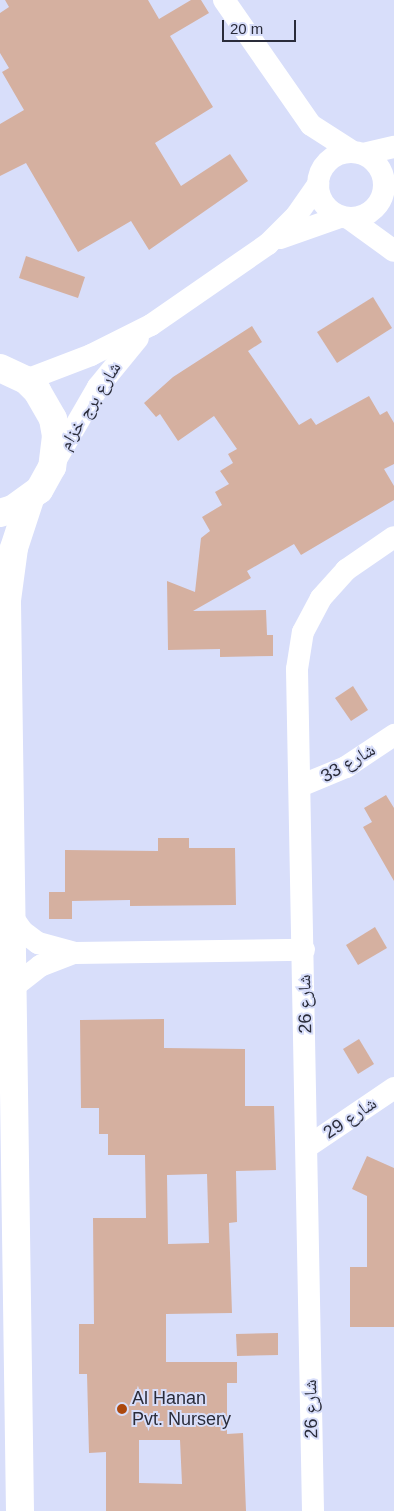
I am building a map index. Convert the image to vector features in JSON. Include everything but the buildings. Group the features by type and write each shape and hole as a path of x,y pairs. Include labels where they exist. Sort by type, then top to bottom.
{"street":[{"path":"224,0 301,112 324,136 358,153 379,167 387,185 394,250"},
{"path":"301,112 324,204 394,250"},
{"path":"319,179 333,158 394,147"},
{"name":"شارع برج خزام","path":"7,371 91,355 151,325 268,244 296,216 319,179"},
{"path":"345,218 370,213 387,185"},
{"name":"شارع برج خزام","path":"268,244 345,218"},
{"name":"شارع برج خزام","path":"52,467 98,388 122,354 151,325"},
{"path":"7,371 47,404 54,420 56,452 52,467 30,499 14,548 7,600 20,1511"},
{"path":"0,513 30,499"},
{"name":"شارع 26","path":"313,1511 304,950 296,669 303,632 321,598 346,570 394,538"},
{"name":"شارع 33","path":"300,786 346,767 394,735"},
{"path":"11,915 38,943 75,953 304,950"},
{"path":"12,988 40,966 75,953"},
{"name":"شارع 29","path":"307,1147 394,1088"},
{"path":"0,1372 5,1465 16,1511"}],"place":[{"name":"Al Hanan Pvt. Nursery","path":"122,1409"}]}
